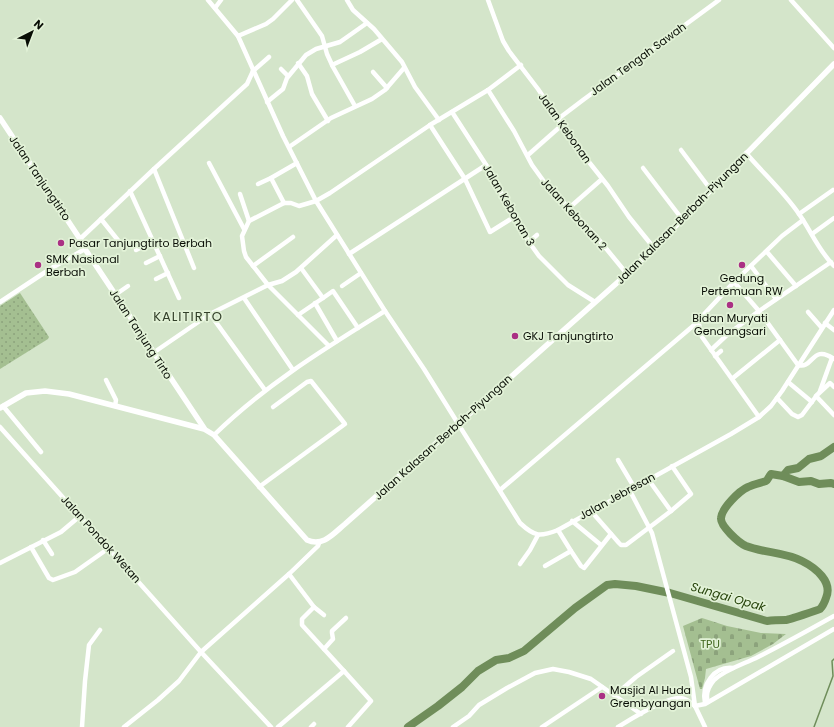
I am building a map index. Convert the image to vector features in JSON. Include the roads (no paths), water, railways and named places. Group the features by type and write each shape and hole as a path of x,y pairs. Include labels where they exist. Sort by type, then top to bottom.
{"street":[{"path":"208,0 238,36 267,102 316,201 520,523 528,530 538,535 520,564"},
{"path":"215,8 222,0"},
{"path":"238,36 266,24 292,0"},
{"path":"297,0 319,30 332,65 356,106"},
{"path":"347,0 353,10 367,23 402,62 404,68 438,120"},
{"name":"Jalan Kebonan","path":"488,0 503,40 509,51 521,65 577,147 654,248"},
{"name":"Jalan Tengah Sawah","path":"558,120 582,100 719,0"},
{"path":"791,0 834,48"},
{"path":"267,102 283,89 288,76 298,63 311,51 340,42 367,23"},
{"path":"332,65 360,52 382,39"},
{"path":"80,239 130,191 248,84 253,71 268,57"},
{"path":"298,63 307,76 312,94 328,121"},
{"name":"Jalan Kalasan-Berbah-Piyungan","path":"319,543 345,524 627,274 682,220 834,64"},
{"path":"329,346 268,285 246,257 242,236 249,221 284,203 289,202 299,206 316,201 330,193 430,125 488,90 521,65"},
{"path":"289,147 328,121 356,106 372,100 387,88 404,68"},
{"path":"281,69 288,76"},
{"path":"373,72 387,88"},
{"path":"248,84 256,84 260,87"},
{"name":"Jalan Kebonan 2","path":"488,90 528,155 532,165 545,183 595,235 627,274"},
{"name":"Jalan Kebonan 3","path":"452,112 496,181 514,217 539,256 568,285 595,302"},
{"name":"Jalan Tanjungtirto","path":"0,118 80,239"},
{"path":"430,125 465,179 490,232 514,217"},
{"path":"528,155 562,125"},
{"path":"681,150 711,190"},
{"path":"711,350 728,334 759,311 832,264 786,197 746,154"},
{"path":"258,184 297,163"},
{"path":"209,164 244,229"},
{"path":"349,254 486,165"},
{"path":"643,168 682,220"},
{"path":"154,169 194,268"},
{"path":"271,178 284,203"},
{"path":"569,208 602,179"},
{"path":"799,214 833,190"},
{"path":"130,191 179,298"},
{"path":"240,194 249,221"},
{"path":"812,234 834,218"},
{"path":"101,219 121,244"},
{"path":"500,490 698,320 734,282 782,236 803,220"},
{"path":"153,353 210,314 268,285 282,281 301,268 338,235"},
{"path":"529,242 537,235"},
{"path":"253,266 293,237"},
{"name":"Jalan Tanjung Tirto","path":"80,239 115,295 204,429"},
{"path":"136,250 154,241"},
{"path":"0,302 50,269 85,249"},
{"path":"767,252 796,286"},
{"path":"146,263 160,256"},
{"path":"751,266 776,299"},
{"path":"301,268 323,298"},
{"path":"156,278 168,273"},
{"path":"342,286 361,273"},
{"path":"734,282 759,311 798,365 806,365 820,354 825,354 833,358 817,394 802,415 798,417 792,414 777,398"},
{"path":"115,295 128,286"},
{"path":"298,315 333,291 358,328"},
{"path":"244,298 293,370"},
{"path":"316,303 337,341"},
{"name":"Jalan Jebresan","path":"538,535 543,535 558,530 759,417 777,398 834,310"},
{"path":"214,435 265,390 329,346 385,311"},
{"path":"808,312 822,328"},
{"path":"210,314 265,390"},
{"path":"698,320 702,338 733,378 759,417"},
{"path":"825,323 834,330"},
{"path":"733,378 780,340"},
{"path":"715,356 721,351"},
{"path":"817,394 834,379"},
{"path":"106,380 116,400 115,406"},
{"path":"259,487 345,424 311,381 307,382 273,407"},
{"path":"788,382 812,402"},
{"path":"830,383 834,387"},
{"path":"41,452 1,407 26,393 45,391 69,394 204,429 214,435 307,540 313,543 319,543"},
{"path":"817,394 834,415"},
{"path":"192,426 197,419"},
{"name":"Jalan Pondok Wetan","path":"0,427 201,652 271,727"},
{"path":"618,460 650,527 691,677 695,706 705,727"},
{"path":"591,511 610,534 623,546 650,527 691,494 672,466"},
{"path":"648,479 670,511"},
{"path":"0,563 62,532 80,516"},
{"path":"572,521 601,545"},
{"path":"558,530 581,566 584,568 610,534"},
{"path":"44,540 52,554"},
{"path":"124,727 180,681 201,652 289,574 318,546 319,543"},
{"path":"31,547 49,578 53,580 75,572 109,548"},
{"path":"546,566 571,551"},
{"path":"289,574 314,607 324,615"},
{"path":"314,607 302,619 302,623 371,701 348,727"},
{"path":"706,703 703,696 704,691 712,675 721,669 729,667 734,668 758,658 834,616"},
{"path":"324,649 333,639 332,631 346,618"},
{"path":"695,706 706,703 834,629"},
{"path":"82,727 89,645 100,630"},
{"path":"615,695 636,677 673,651"},
{"path":"453,727 469,716 475,707 485,701 528,677 553,669 569,672 590,679 641,714"},
{"path":"278,727 344,671"},
{"path":"542,727 602,687"},
{"path":"618,727 661,703 678,698 684,698 695,706"}],"waterway":[{"path":"783,476 788,470 798,468 809,459 821,456 834,447"},
{"name":"Sungai Opak","path":"408,727 462,687 478,671 496,660 509,658 524,651 575,608 607,585 615,584 636,586 670,593 767,621 788,620 820,609 828,592 825,581 813,567 795,558 746,546 727,530 721,518 724,510 736,496 744,489 766,481 771,474 783,476 799,482 811,481 819,484 834,484"},
{"path":"814,727 833,676 832,661 834,659"}],"place":[{"name":"Pasar Tanjungtirto Berbah","path":"61,243"},
{"name":"SMK Nasional Berbah","path":"38,265"},
{"name":"Gedung Pertemuan RW","path":"742,265"},
{"name":"Bidan Muryati Gendangsari","path":"730,305"},
{"name":"GKJ Tanjungtirto","path":"515,336"},
{"name":"Masjid Al Huda Grembyangan","path":"602,696"}],"district":[{"name":"KALITIRTO","path":"188,316"}],"park label":[{"name":"TPU","path":"710,644"}]}
